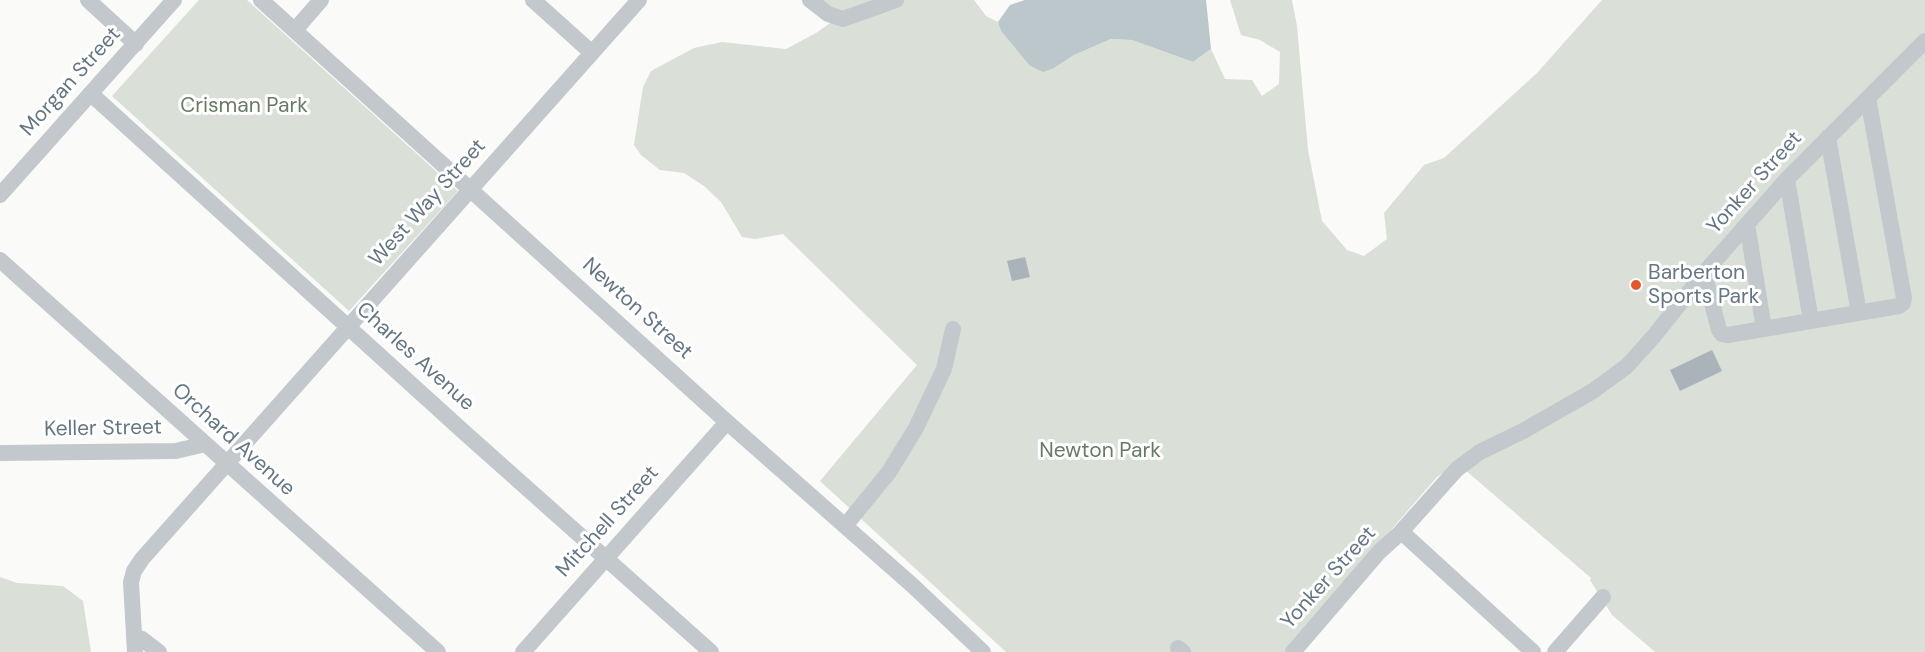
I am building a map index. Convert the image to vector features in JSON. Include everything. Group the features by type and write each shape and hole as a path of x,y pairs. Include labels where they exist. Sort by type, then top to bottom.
{"street":[{"path":"88,0 136,44"},
{"name":"Morgan Street","path":"2,190 174,0"},
{"name":"Newton Street","path":"261,0 727,422 912,585 983,652"},
{"path":"295,30 321,0"},
{"path":"533,0 592,53"},
{"name":"West Way Street","path":"135,644 132,582 134,571 142,559 639,0"},
{"path":"810,0 828,14 843,19 896,0"},
{"name":"Yonker Street","path":"1293,652 1379,552 1399,534 1457,469 1480,452 1524,431 1593,390 1627,366 1704,273 1787,180 1925,41"},
{"name":"Charles Avenue","path":"90,94 711,652"},
{"path":"1704,273 1722,334 1728,335 1899,306 1904,298 1868,98"},
{"path":"1828,137 1859,313"},
{"path":"1787,180 1811,321"},
{"path":"1747,224 1764,329"},
{"name":"Orchard Avenue","path":"0,260 438,652"},
{"path":"845,526 889,472 916,428 944,369 953,329"},
{"name":"Mitchell Street","path":"523,652 727,422"},
{"name":"Keller Street","path":"0,453 176,451 205,444"},
{"name":"Yonker Street","path":"1399,534 1406,536 1533,652"},
{"path":"1555,652 1603,597"},
{"path":"135,644 142,639 159,652"}],"green space":[{"name":"Crisman Park","path":"199,0 247,0 458,191 349,311 112,96"},
{"name":"Newton Park","path":"817,0 974,0 986,16 998,22 1001,31 1029,65 1054,68 1074,55 1111,39 1132,40 1193,62 1211,49 1225,79 1252,80 1262,96 1279,84 1280,52 1260,40 1241,35 1230,0 1292,0 1297,26 1308,150 1322,221 1347,250 1364,256 1387,239 1384,213 1424,165 1444,158 1537,73 1602,0 1925,0 1925,652 1655,652 1612,615 1590,580 1591,578 1457,463 1437,477 1285,652 1006,652 820,481 917,365 783,234 755,239 742,237 721,202 704,186 684,173 660,170 641,155 634,145 643,87 651,71 694,48 722,42 786,49 836,19"},
{"path":"0,577 17,583 63,586 83,601 91,652 0,652"}],"shaded area":[{"path":"1025,0 1206,0 1211,49 1193,62 1132,40 1111,39 1043,72 1029,65 1001,31 998,22 1010,5"}],"building":[{"path":"1025,257 1030,277 1012,281 1007,261"},
{"path":"1712,350 1722,371 1680,391 1670,370"}],"place":[{"name":"Barberton Sports Park","path":"1636,285"}]}
